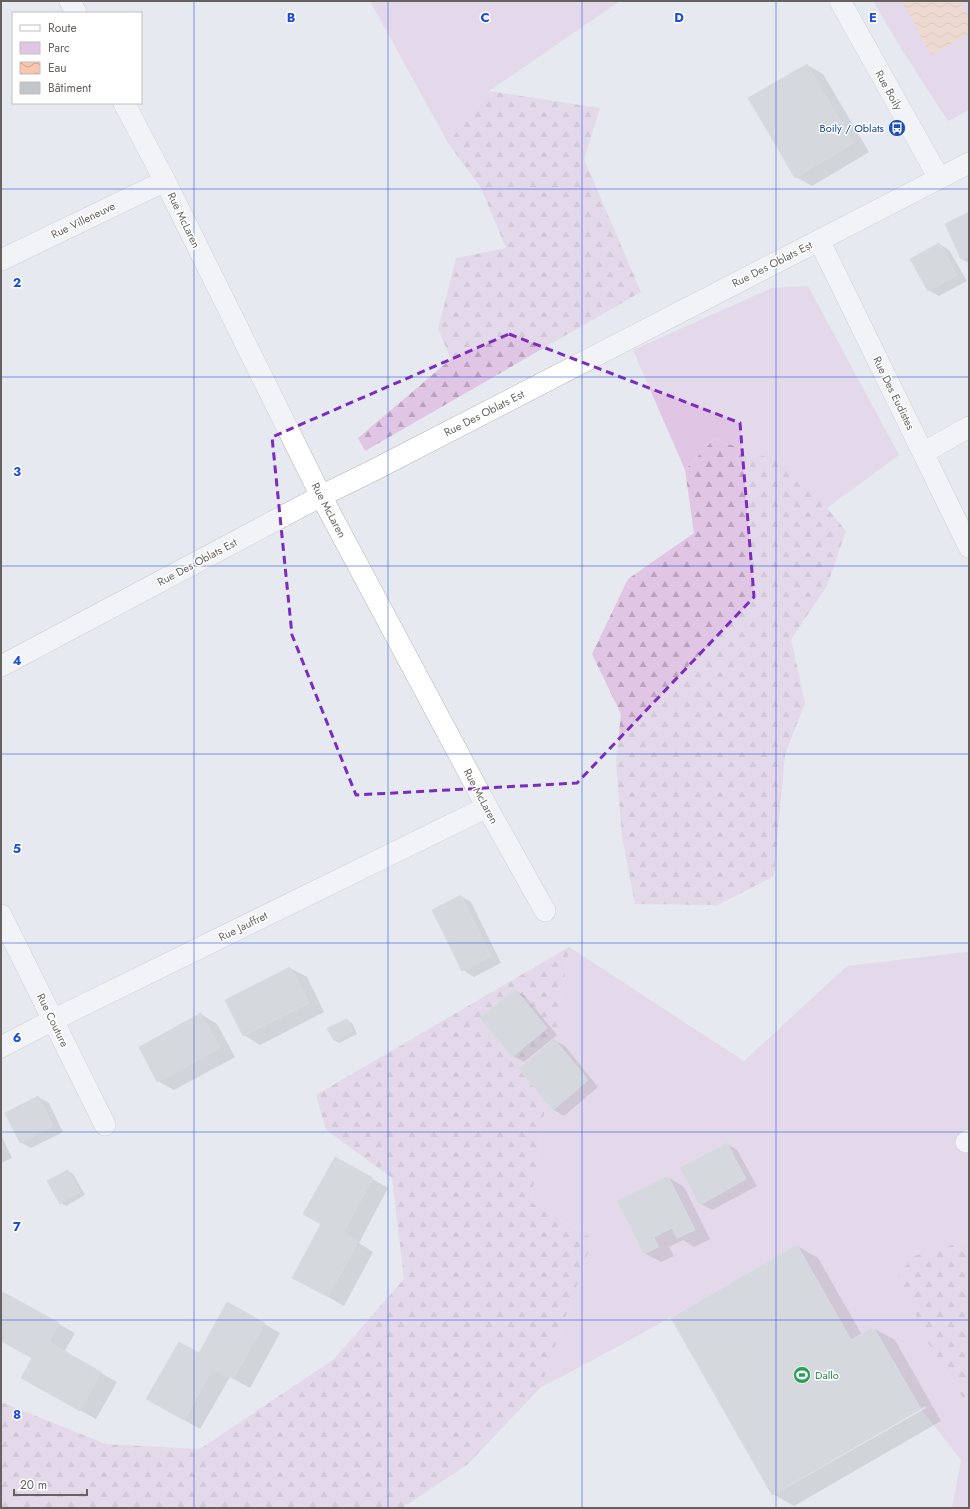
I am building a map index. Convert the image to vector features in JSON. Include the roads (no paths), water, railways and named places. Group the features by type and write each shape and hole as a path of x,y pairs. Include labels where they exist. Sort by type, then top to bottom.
{"street":[{"path":"70,1 76,12"},
{"name":"Rue Boily","path":"840,1 939,178"},
{"name":"Rue McLaren","path":"125,104 165,180 321,496 486,807 545,911"},
{"name":"Rue Des Oblats Est","path":"1,666 321,496 969,163"},
{"name":"Rue Villeneuve","path":"1,260 165,180"},
{"name":"Rue Des Eudistes","path":"820,240 969,547"},
{"path":"923,453 969,427"},
{"name":"Rue Jauffret","path":"1,1047 486,807"},
{"name":"Rue Couture","path":"1,915 105,1125"}],"water":[{"path":"902,1 960,1 969,17 969,34 931,55"}],"place":[{"name":"Boily / Oblats","path":"897,128"},
{"name":"Dallo","path":"802,1375"}]}
